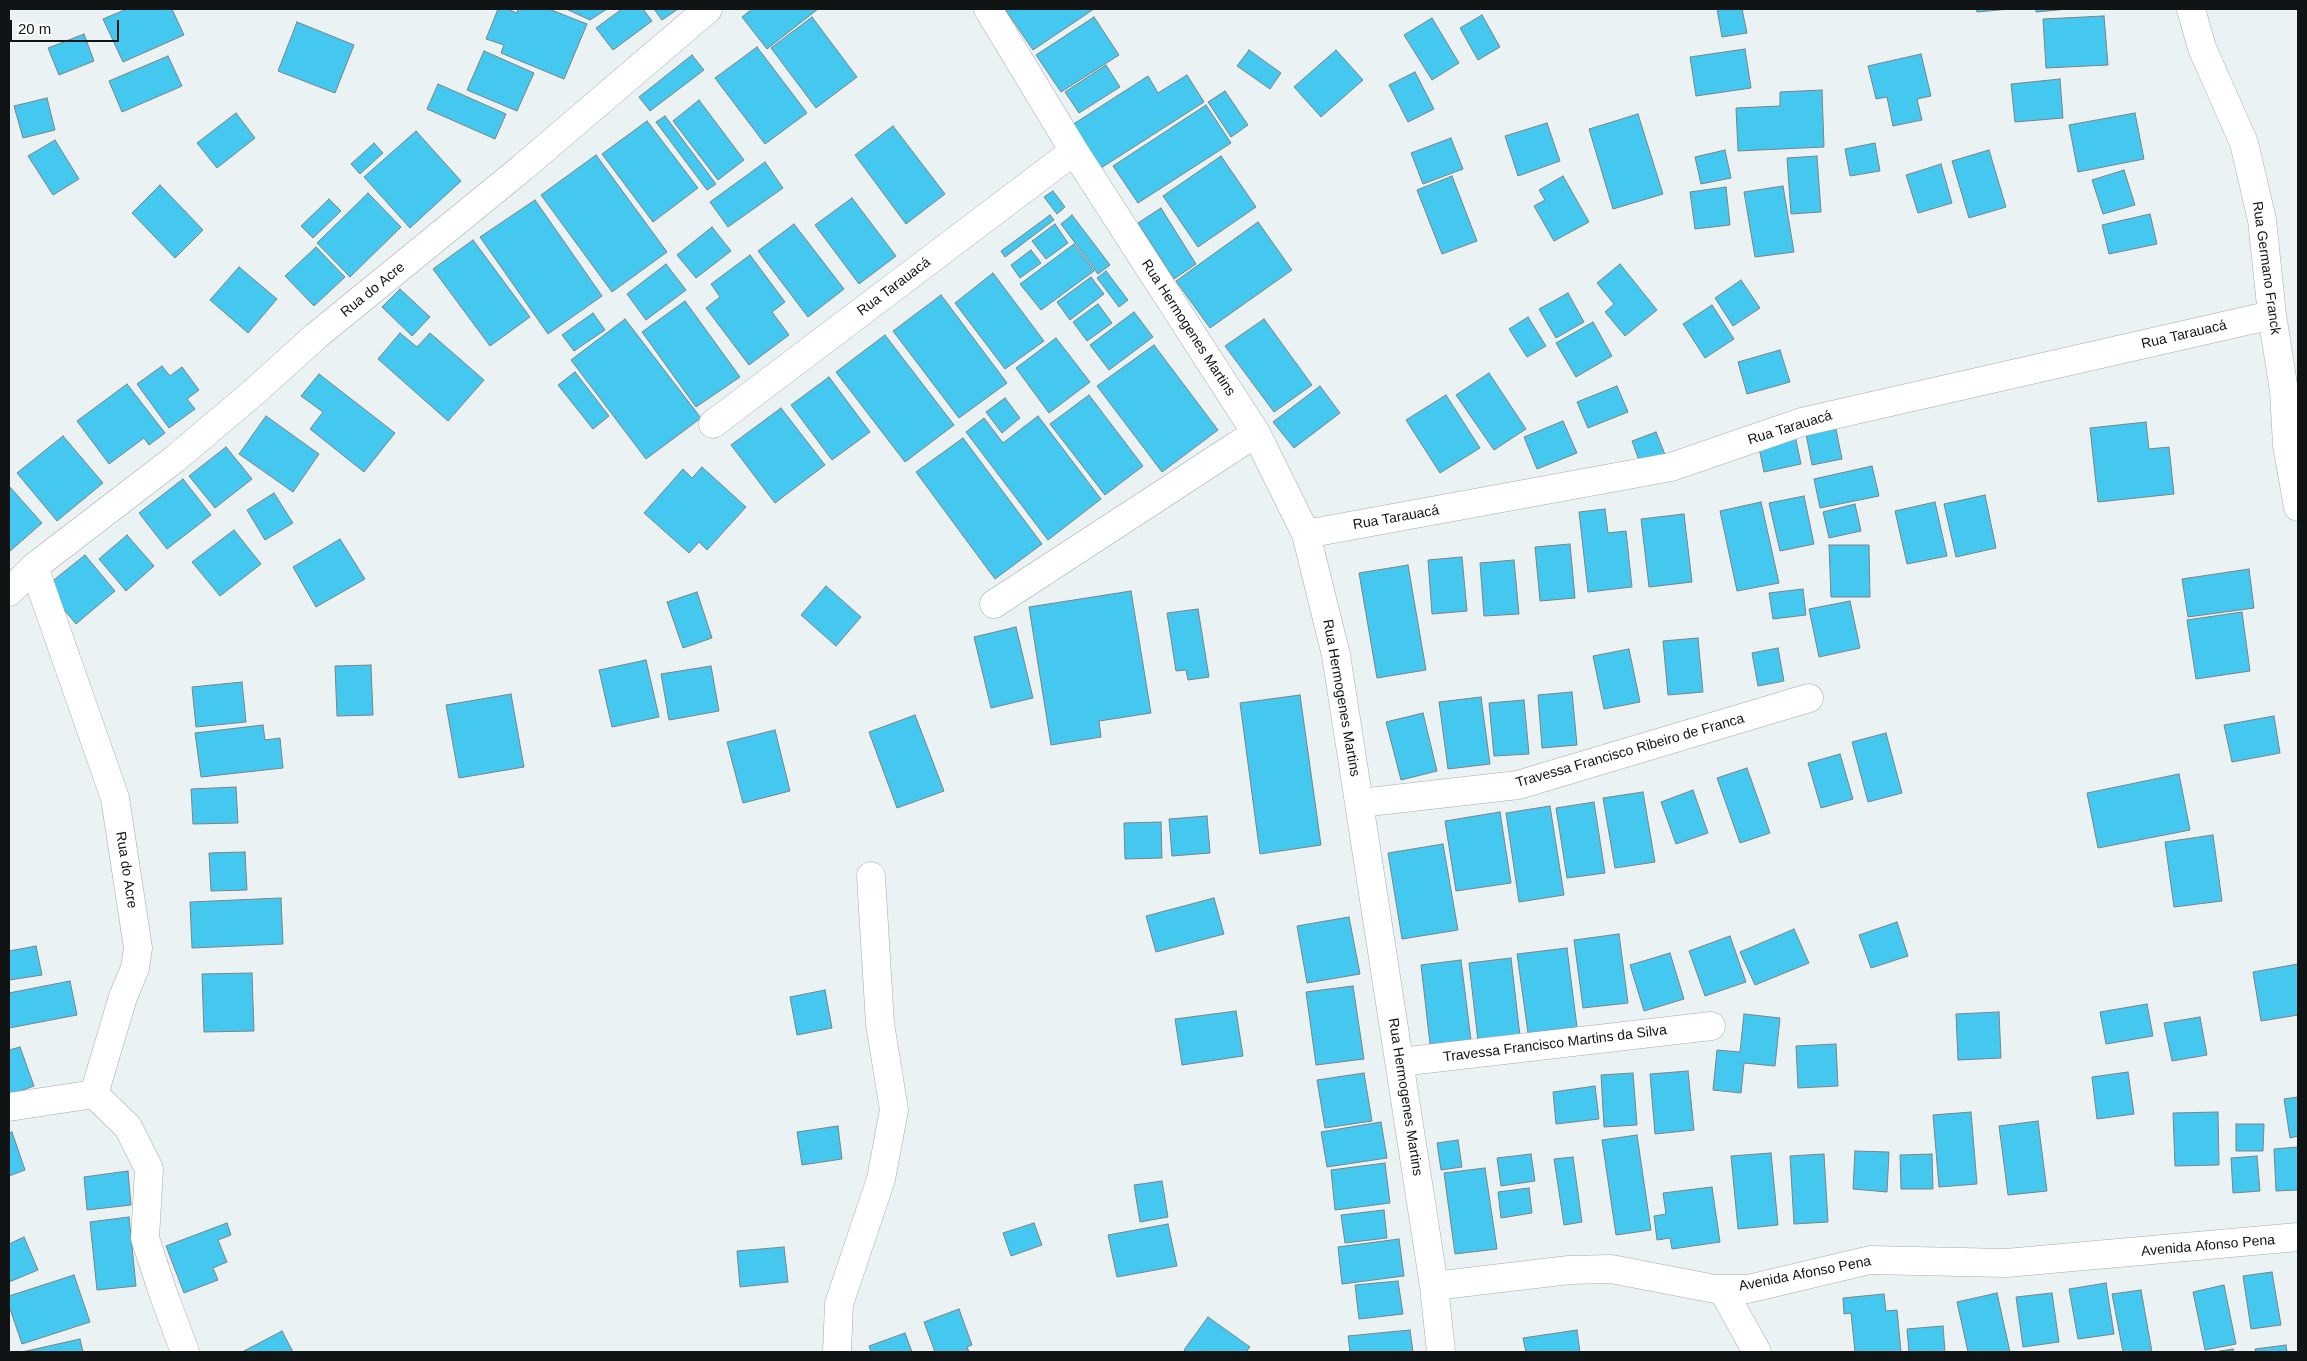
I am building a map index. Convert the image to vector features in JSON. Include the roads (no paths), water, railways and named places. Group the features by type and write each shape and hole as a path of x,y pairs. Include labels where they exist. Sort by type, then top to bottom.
{"street":[{"name":"Rua do Acre","path":"9,592 34,567 176,458 316,336 522,168 708,9"},
{"name":"Rua Hermogenes Martins","path":"988,9 1074,151 1256,433 1306,534 1336,655 1434,1286 1441,1352"},
{"name":"Rua Germano Franck","path":"2191,9 2202,48 2244,143 2262,220 2272,315 2284,391 2287,445 2298,507"},
{"name":"Rua Tarauacá","path":"713,424 1074,151"},
{"name":"Rua Tarauacá","path":"1306,534 1671,467 1802,422 2272,315"},
{"path":"994,604 1256,433"},
{"name":"Rua do Acre","path":"34,567 115,798 138,948 135,968 123,997 94,1094"},
{"name":"Travessa Francisco Ribeiro de Franca","path":"1360,803 1518,785 1809,698"},
{"path":"837,1352 838,1304 881,1179 894,1110 880,1024 871,876"},
{"name":"Travessa Francisco Martins da Silva","path":"1400,1062 1711,1026"},
{"path":"9,1107 94,1094 128,1128 149,1169 145,1238 185,1352"},
{"name":"Avenida Afonso Pena","path":"1434,1286 1569,1270 1611,1270 1722,1289 1748,1288 1870,1260 2006,1263 2298,1237"},
{"path":"1722,1289 1757,1352"}]}
